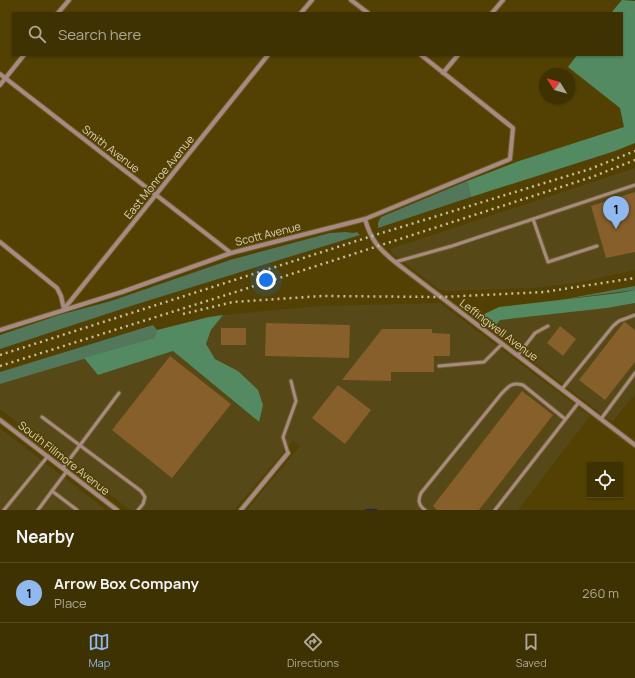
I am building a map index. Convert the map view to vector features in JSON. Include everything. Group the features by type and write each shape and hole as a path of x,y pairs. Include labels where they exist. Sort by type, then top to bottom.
{"street":[{"path":"59,12 69,0"},
{"path":"302,12 312,0"},
{"path":"351,0 367,12"},
{"path":"493,12 503,0"},
{"path":"0,85 23,56"},
{"name":"East Monroe Avenue","path":"64,309 267,56"},
{"path":"422,56 444,73 457,56"},
{"name":"Scott Avenue","path":"0,330 122,292 231,253 365,219 510,159 513,128 444,73"},
{"name":"Smith Avenue","path":"0,74 231,253"},
{"name":"Leffingwell Avenue","path":"365,219 368,229 377,245 395,262 635,445"},
{"path":"0,242 57,288 62,296 64,309"},
{"name":"South Fillmore Avenue","path":"0,420 117,510"},
{"path":"241,510 288,453"}],"lane":[{"path":"395,262 452,246 635,185"},
{"path":"532,219 548,262 598,246"},
{"path":"562,389 613,326 619,320 635,315"},
{"path":"518,355 535,333 548,326"},
{"path":"439,366 484,362 502,344"},
{"path":"601,419 635,373"},
{"path":"288,453 283,436 296,401 291,381"},
{"path":"425,510 419,504 418,499 421,493 508,386 515,383 523,385 565,419"},
{"path":"63,468 119,393"},
{"path":"495,510 579,402"},
{"path":"42,417 142,490 145,497 143,504 138,510"},
{"path":"4,510 48,456"},
{"path":"38,510 67,471"},
{"path":"52,491 77,510"}],"shaded area":[{"path":"635,168 635,270 577,283 531,288 446,291 440,290 393,254 390,249"},
{"path":"440,303 590,416 518,510 247,510 300,446 293,441 234,510 130,510 0,409 0,384 84,358 98,375 173,351 258,422 238,371 215,359 206,344 211,330 223,315 319,306"},
{"path":"635,303 635,394 612,422 492,330 500,320 607,308"},
{"path":"0,428 106,510 0,510"}],"green space":[{"path":"622,0 635,1 635,143 615,151 471,197 467,181 519,161 624,127 620,108 575,73 575,68 568,67 576,56 623,56 623,12 612,12"},
{"path":"467,181 471,197 378,228 378,223 381,217"},
{"path":"357,232 360,235 134,305 0,349 0,335 59,315 111,301 230,260 330,233"},
{"path":"635,286 635,290 565,299"},
{"path":"635,290 635,303 607,308 500,320 492,330 476,318 499,307"},
{"path":"223,315 211,330 206,344 215,359 238,371 258,390 263,405 259,422 173,351 98,375 84,358 154,338 157,330"},
{"path":"153,325 157,330 154,338 0,384 0,372"}],"building":[{"path":"635,192 635,252 606,258 591,206"},
{"path":"624,322 635,330 635,362 605,400 579,380"},
{"path":"266,323 350,325 349,358 265,356"},
{"path":"560,326 576,339 563,356 547,343"},
{"path":"221,328 246,328 246,345 221,345"},
{"path":"382,329 432,329 432,333 450,334 450,356 434,356 434,372 391,372 391,381 342,380"},
{"path":"170,356 231,404 172,478 112,430"},
{"path":"338,385 371,410 345,444 312,418"},
{"path":"522,391 553,415 479,510 437,510 433,506"}],"waterway":[{"path":"366,510 376,510"}],"railway":[{"path":"0,355 372,236 590,169 635,151"},
{"path":"0,366 592,177 635,160"},
{"path":"183,314 233,302 322,296 442,297 544,292 635,278"}],"place":[{"name":"Arrow Box Company","path":"616,229"}]}
